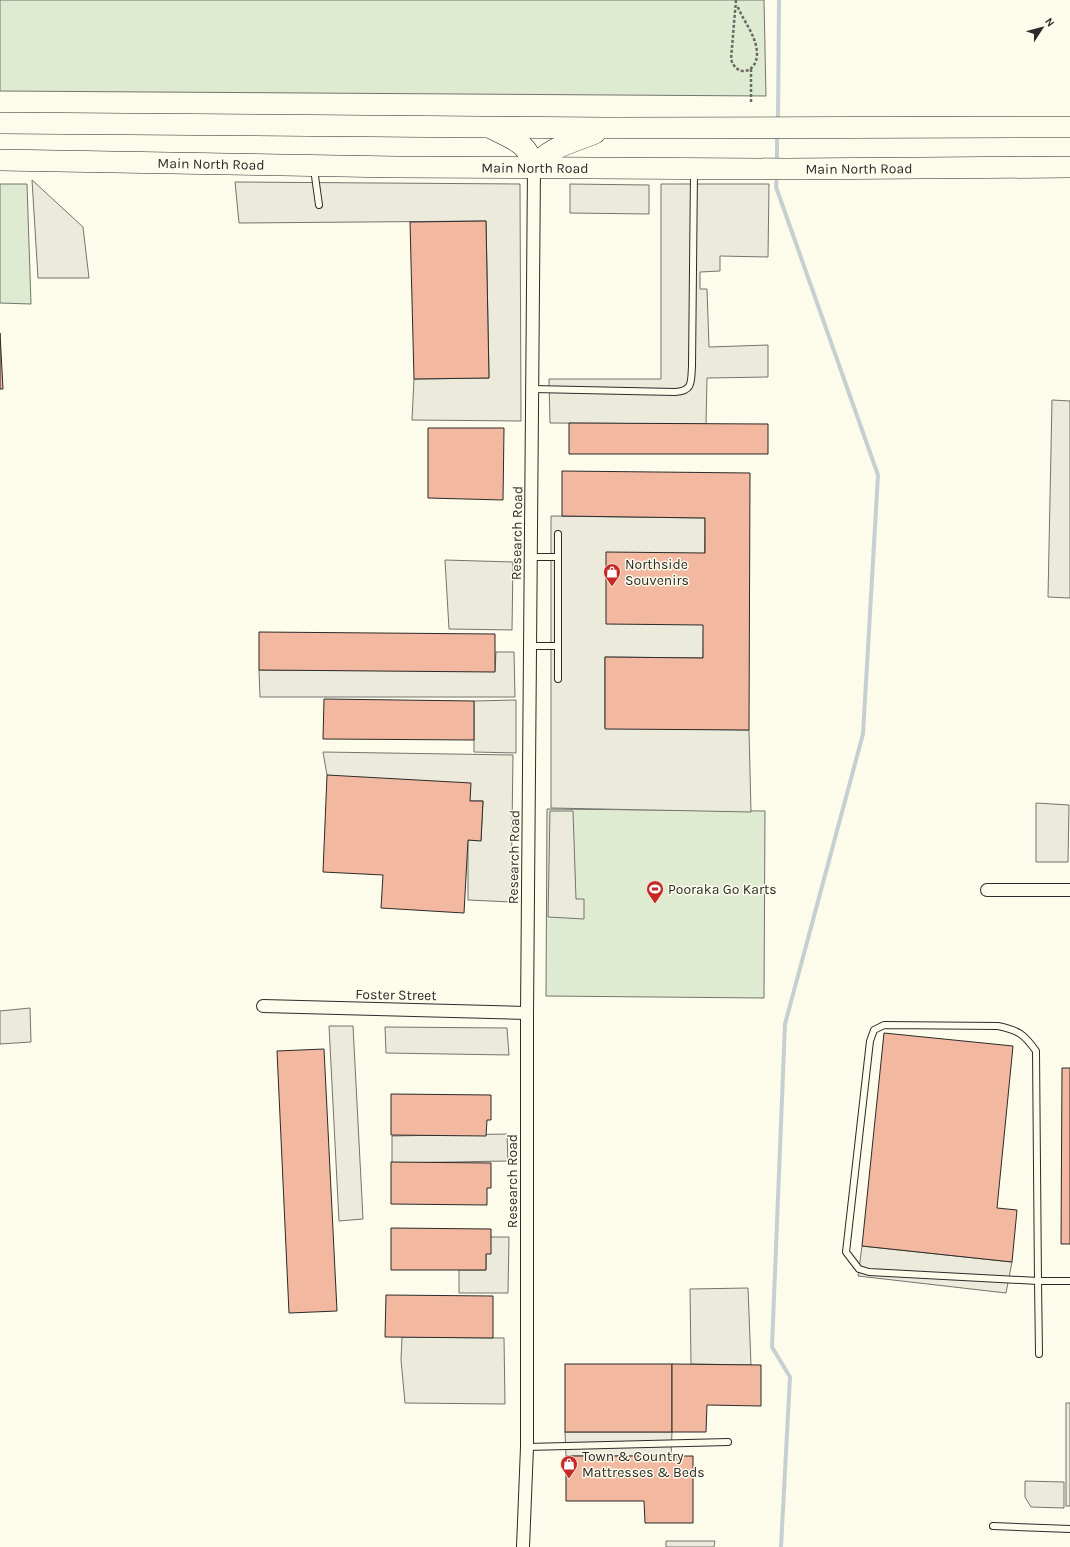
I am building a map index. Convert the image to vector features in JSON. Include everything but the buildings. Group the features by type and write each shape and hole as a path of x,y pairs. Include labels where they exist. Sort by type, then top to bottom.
{"highway":[{"path":"0,124 788,129 1070,127"},
{"path":"489,127 513,139 525,148 531,154 534,167"},
{"path":"534,167 542,157 555,148 607,128"},
{"name":"Main North Road","path":"0,160 313,164 396,167 1070,167"}],"street":[{"name":"Research Road","path":"523,1547 527,1447 527,1013 532,557 534,167"},
{"path":"987,890 1070,890"},
{"name":"Foster Street","path":"264,1006 527,1013"}],"lane":[{"path":"313,164 319,205"},
{"path":"533,389 674,392 683,391 689,386 691,381 692,366 692,219 695,168"},
{"path":"558,534 558,679"},
{"path":"532,557 558,557"},
{"path":"531,646 558,646"},
{"path":"1039,1354 1038,1281 1036,1051 1028,1039 1016,1030 998,1026 884,1025 874,1030 870,1041 845,1245 846,1252 859,1270 869,1272 1038,1281 1070,1281"},
{"path":"527,1447 728,1442"},
{"path":"993,1526 1070,1529"}],"path":[{"path":"736,0 755,43 757,54 755,64 751,69 744,71 738,70 733,66 731,59 737,5"},
{"path":"751,69 751,102"}],"green space":[{"path":"0,0 764,0 766,96 0,91"},
{"path":"0,184 27,184 31,304 0,303"},
{"name":"Pooraka Go Karts","path":"547,809 765,811 764,998 546,996"}],"shaded area":[{"path":"32,180 83,227 89,278 38,278"},
{"path":"235,182 520,184 521,421 412,420 414,379 489,378 486,221 239,223"},
{"path":"570,184 649,185 649,214 570,213"},
{"path":"661,184 769,184 768,257 720,256 720,271 700,272 700,289 707,289 709,347 768,345 768,377 707,378 706,424 550,423 549,379 661,379"},
{"path":"1052,400 1070,401 1070,598 1048,597"},
{"path":"551,516 705,518 703,658 605,657 605,728 749,730 751,812 551,808"},
{"path":"445,560 513,562 512,630 449,629"},
{"path":"496,652 514,652 515,697 260,697 259,670 495,671"},
{"path":"516,700 516,753 474,752 474,701"},
{"path":"323,752 513,755 511,902 468,900 468,840 481,840 483,801 470,801 327,775"},
{"path":"1036,803 1069,805 1068,862 1036,862"},
{"path":"550,811 573,811 576,899 584,899 584,919 548,917"},
{"path":"30,1008 31,1042 0,1044 0,1011"},
{"path":"329,1026 353,1026 363,1219 339,1221"},
{"path":"385,1027 507,1028 509,1055 386,1053"},
{"path":"507,1134 508,1161 392,1163 392,1136"},
{"path":"491,1237 509,1237 508,1293 459,1293 459,1270 486,1270 486,1254"},
{"path":"862,1246 1012,1262 1006,1293 858,1276"},
{"path":"748,1288 751,1365 691,1364 690,1289"},
{"path":"402,1337 504,1338 505,1404 405,1403 401,1360"},
{"path":"1066,1403 1070,1403 1070,1506 1066,1506"},
{"path":"565,1432 672,1432 671,1456 566,1456"},
{"path":"1025,1481 1064,1482 1064,1508 1031,1507 1025,1497"},
{"path":"666,1541 715,1541 714,1547 666,1547"}],"waterway":[{"path":"778,122 779,0"},
{"path":"777,134 777,164"},
{"path":"777,174 776,187 878,475 863,734 785,1024 772,1347 790,1377 781,1547"}],"place":[{"name":"Northside Souvenirs","path":"612,587"},
{"name":"Pooraka Go Karts","path":"655,904"},
{"name":"Town & Country Mattresses & Beds","path":"569,1479"}]}
